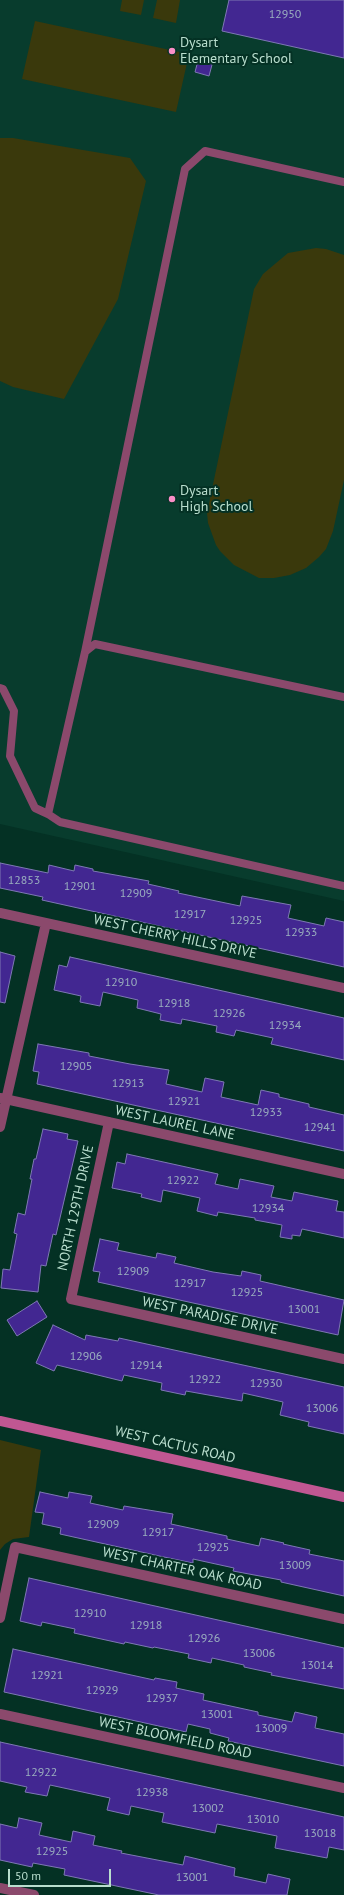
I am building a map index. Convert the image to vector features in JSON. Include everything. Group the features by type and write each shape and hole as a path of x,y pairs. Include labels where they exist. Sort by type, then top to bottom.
{"main road":[{"name":"WEST CACTUS ROAD","path":"0,1421 344,1497"}],"street":[{"name":"WEST CHERRY HILLS DRIVE","path":"0,913 344,988"},
{"path":"0,1127 3,1099 46,923"},
{"name":"WEST LAUREL LANE","path":"3,1099 344,1174"},
{"name":"NORTH 129TH DRIVE","path":"71,1299 109,1122"},
{"name":"WEST PARADISE DRIVE","path":"71,1299 344,1359"},
{"name":"WEST CHARTER OAK ROAD","path":"0,1618 15,1547 344,1619"},
{"name":"WEST BLOOMFIELD ROAD","path":"0,1714 344,1788"},
{"path":"0,1888 34,1895"}],"lane":[{"path":"48,814 85,652 185,169 205,151 344,182"},
{"path":"85,652 95,644 344,697"},
{"path":"0,688 3,688 14,711 10,756 35,808 60,822 344,886"}],"shaded area":[{"name":"Dysart High School","path":"0,0 344,0 344,901 0,824"},
{"path":"122,0 144,0 141,15 120,11"},
{"path":"157,0 180,0 176,23 153,18"},
{"path":"35,21 189,54 176,112 22,79"},
{"path":"0,138 13,138 130,158 146,181 118,299 64,399 13,387 0,381"},
{"path":"316,248 326,249 344,255 344,480 333,531 326,549 306,568 290,575 274,578 259,578 234,565 220,551 216,545 208,523 207,513 254,289 263,274 288,253"},
{"path":"0,1440 41,1450 29,1537 13,1539 5,1544 0,1550"}],"building":[{"name":"Dysart Elementary School","path":"229,0 344,0 344,58 222,31"},
{"path":"199,57 213,61 209,76 195,72"},
{"path":"0,863 48,873 49,865 74,871 75,865 93,869 93,871 149,881 148,884 179,891 178,893 240,906 242,896 291,905 288,918 324,926 326,918 344,922 344,967 42,900 43,897 0,888"},
{"path":"0,952 15,956 5,1003 0,1002"},
{"path":"70,957 344,1018 344,1060 271,1044 273,1038 236,1030 234,1036 216,1032 217,1026 182,1019 181,1024 160,1020 161,1014 137,1008 138,1000 103,992 100,1006 80,1002 81,996 54,990 59,965 67,967"},
{"path":"38,1044 89,1053 89,1056 169,1070 166,1084 202,1092 205,1078 224,1082 221,1097 258,1105 261,1090 279,1094 279,1097 309,1104 309,1107 344,1115 344,1151 37,1084 39,1072 33,1071"},
{"path":"43,1129 68,1134 67,1139 78,1141 56,1235 53,1234 46,1266 41,1265 38,1292 1,1288 3,1269 10,1270 17,1234 14,1233 18,1213 25,1215 34,1159 36,1159"},
{"path":"127,1154 218,1174 215,1184 238,1189 240,1179 274,1186 271,1197 292,1201 294,1192 338,1201 336,1211 344,1212 344,1238 302,1229 300,1236 292,1235 292,1239 280,1237 282,1225 255,1220 255,1218 218,1212 217,1216 197,1211 200,1198 163,1190 161,1202 141,1197 142,1194 112,1188 117,1162 125,1164"},
{"path":"100,1239 119,1243 117,1250 156,1258 157,1253 176,1257 174,1263 213,1272 241,1276 242,1271 261,1275 260,1281 344,1300 338,1335 98,1282 100,1272 93,1271"},
{"path":"37,1301 47,1317 17,1336 7,1320"},
{"path":"53,1325 85,1340 86,1335 118,1341 119,1338 344,1387 344,1434 308,1426 309,1422 280,1415 283,1402 243,1393 242,1401 186,1391 185,1395 161,1390 162,1383 124,1375 122,1381 57,1365 54,1371 36,1363"},
{"path":"40,1492 68,1498 69,1492 92,1496 90,1503 123,1510 124,1506 173,1514 171,1524 227,1536 227,1539 259,1546 261,1538 310,1550 309,1554 344,1561 344,1596 281,1582 281,1580 233,1571 234,1568 193,1559 193,1563 60,1534 61,1528 42,1524 44,1513 35,1512"},
{"path":"29,1578 344,1648 344,1689 271,1675 272,1673 212,1658 211,1663 188,1658 189,1654 125,1642 124,1644 74,1633 75,1629 42,1622 41,1626 20,1621"},
{"path":"13,1649 154,1680 155,1678 177,1682 176,1688 204,1694 203,1700 258,1712 258,1715 292,1722 295,1712 317,1717 315,1728 344,1734 344,1766 228,1741 229,1738 210,1733 210,1729 188,1724 186,1732 4,1692"},
{"path":"0,1742 344,1817 344,1850 329,1847 327,1858 275,1848 277,1836 217,1824 215,1833 162,1822 164,1813 131,1806 129,1815 107,1810 110,1798 50,1785 47,1796 25,1792 27,1787 0,1781"},
{"path":"19,1818 42,1823 39,1835 71,1842 73,1831 95,1836 93,1845 122,1851 121,1853 183,1865 185,1856 235,1868 234,1876 266,1883 268,1874 290,1879 287,1895 159,1895 64,1875 65,1869 33,1863 32,1867 0,1860 0,1824 17,1828"}],"place":[{"name":"Dysart Elementary School","path":"172,51"},
{"name":"Dysart High School","path":"172,499"}]}
